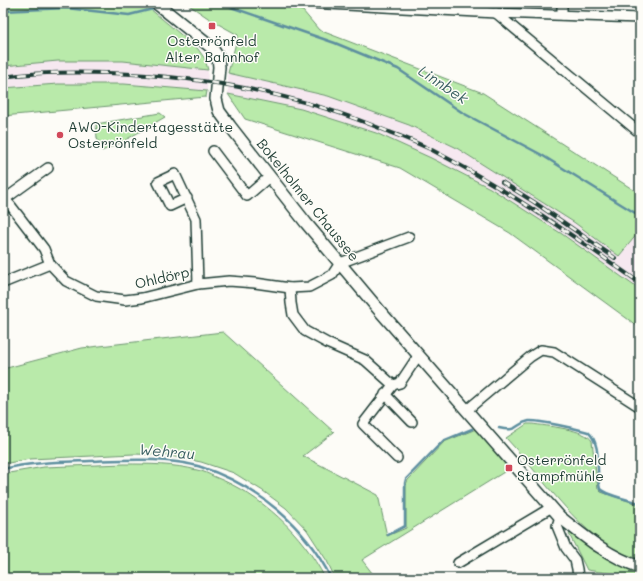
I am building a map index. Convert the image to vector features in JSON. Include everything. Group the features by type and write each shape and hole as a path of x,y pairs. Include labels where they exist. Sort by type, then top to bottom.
{"main road":[{"name":"Bokelholmer Chaussee","path":"156,3 212,48 218,57 219,67 216,99 219,110 246,147 340,264 418,356 560,517 587,539 615,557 640,567"}],"street":[{"path":"309,3 439,7 496,13 640,18"},
{"path":"562,3 562,15"},
{"path":"496,13 640,133"},
{"path":"213,151 247,196 270,177"},
{"name":"Ohldörp","path":"48,168 4,198 44,249 50,264 66,281 96,296 125,300 142,298 198,284 228,281 290,288 309,287 332,275 340,264"},
{"path":"187,198 196,219 198,284"},
{"path":"340,264 409,238"},
{"path":"3,283 50,264"},
{"path":"290,288 293,316 305,331 329,344 365,360 393,384"},
{"path":"467,410 530,357 541,350 554,352 640,407"},
{"path":"398,458 363,424 393,384 400,383 418,356"},
{"path":"385,394 412,422"},
{"path":"458,563 549,504"},
{"path":"560,517 557,526 566,548 575,560 577,578"}],"shaded area":[{"path":"58,61 123,61 208,70 207,91 124,84 58,84 3,88 3,66"},
{"path":"228,73 328,96 409,125 455,147 575,223 620,255 638,233 640,234 640,290 562,234 490,188 431,158 376,133 301,109 228,94"}],"green space":[{"path":"3,3 143,3 198,49 205,59 208,70 123,61 58,61 3,66"},
{"path":"186,3 277,3 303,11 319,30 483,93 640,194 640,234 638,233 619,256 575,223 455,147 409,125 328,96 228,73 238,35 211,20"},
{"path":"58,84 124,84 207,91 206,97 3,116 3,88"},
{"path":"228,94 301,109 376,133 431,158 490,188 562,234 640,290 640,328 510,233 400,168 245,119"},
{"path":"160,113 165,117 122,142 102,151 97,138 96,124"},
{"path":"223,332 334,432 303,456 378,495 387,536 406,528 406,484 408,480 444,442 476,429 509,469 362,560 376,578 335,578 327,561 307,530 286,508 263,491 234,473 201,462 165,455 134,454 30,459 3,464 3,369 82,348"},
{"path":"527,424 556,427 574,431 588,437 592,441 598,489 601,492 640,505 640,559 625,554 612,547 587,530 566,508 506,438"},
{"path":"124,464 161,465 188,468 204,472 248,494 279,517 292,531 316,561 325,578 3,578 3,474 44,467"},
{"path":"571,532 592,550 640,574 640,578 587,570 569,534"}],"waterway":[{"name":"Linnbek","path":"164,6 173,3"},
{"name":"Linnbek","path":"219,3 335,43 398,69 463,113 540,154 640,216"},
{"name":"Linnbek","path":"3,11 66,8 129,15 157,8"},
{"path":"499,428 514,429 525,422 534,421 588,432 593,437 596,444 600,489 613,496 640,503"},
{"path":"388,535 405,526 406,479 443,441 472,429"},
{"name":"Wehrau","path":"3,469 46,463 125,460 172,461 199,466 222,475 241,485 260,496 277,510 308,541 331,578"}],"railway":[{"path":"3,77 42,73 81,72 179,78 251,89 321,107 410,140 430,149 511,195 640,283"},
{"path":"502,182 534,202 615,258"}],"place":[{"name":"Osterrönfeld Alter Bahnhof","path":"212,26"},
{"name":"AWO-Kindertagesstätte Osterrönfeld","path":"60,135"},
{"name":"Osterrönfeld Stampfmühle","path":"509,468"}]}
